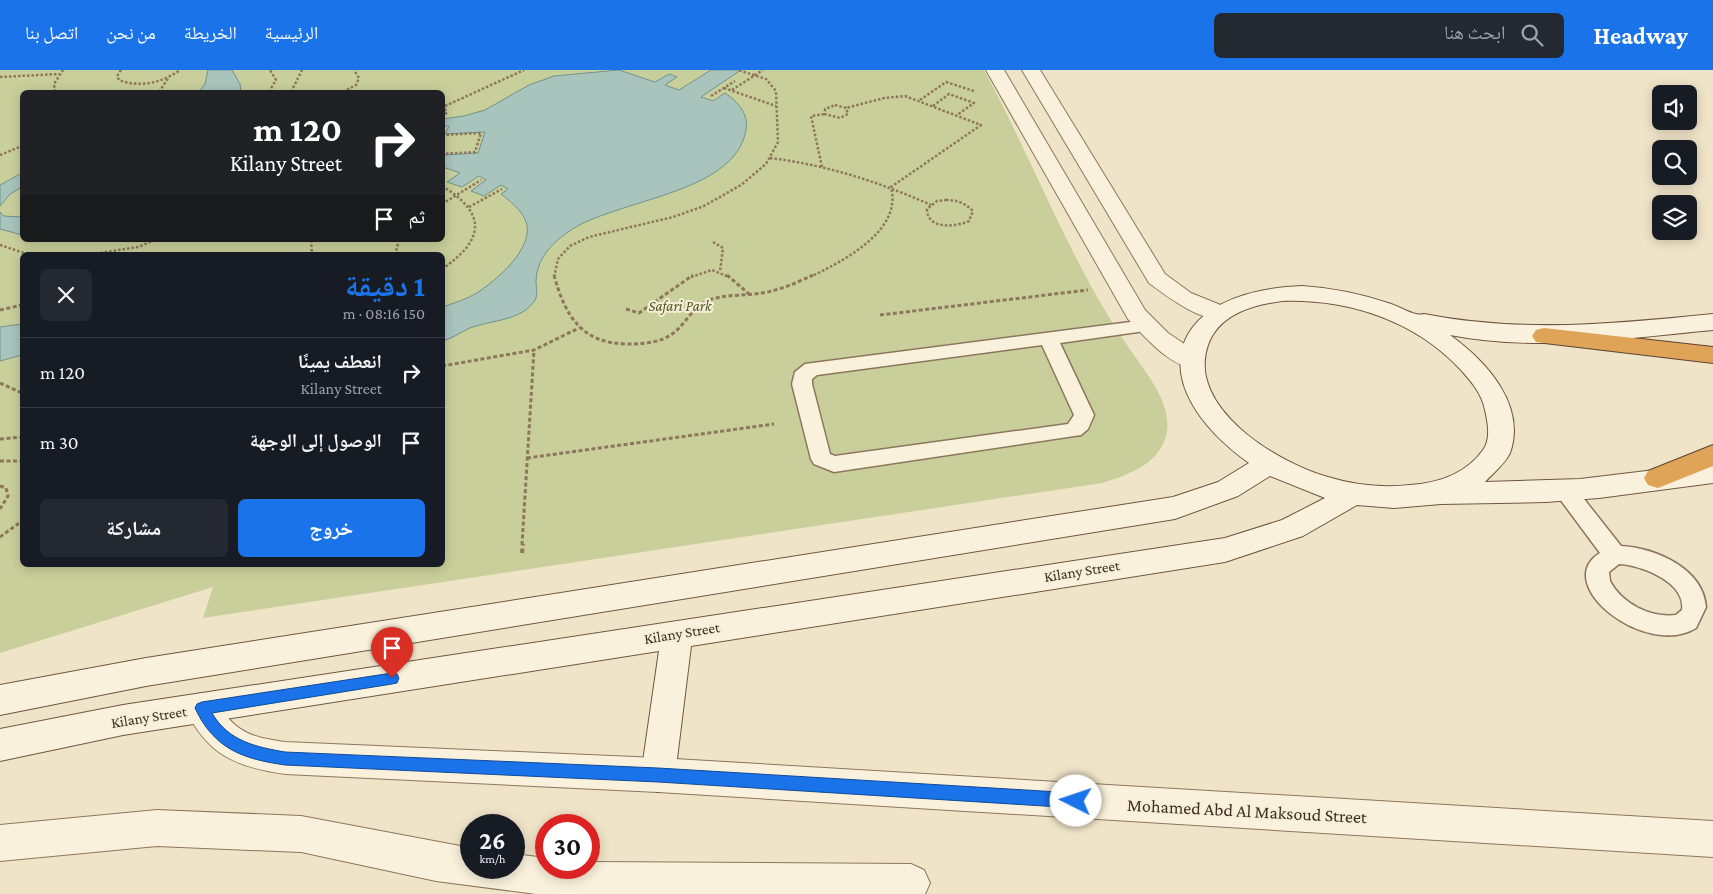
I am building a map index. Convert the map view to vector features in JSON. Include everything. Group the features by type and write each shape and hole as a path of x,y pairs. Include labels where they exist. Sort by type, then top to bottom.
{"highway":[{"path":"1544,336 1713,355"},
{"path":"1658,478 1713,455"}],"street":[{"path":"1192,360 1175,350 1146,326 1118,286 997,73 1032,72 1157,278 1183,298 1220,313"},
{"path":"1713,322 1544,336 1470,330 1403,317 1367,304 1316,294 1262,296 1239,303 1220,313 1205,326 1196,342 1192,360 1194,381 1203,402 1219,424 1241,444 1269,463 1317,484 1354,493 1393,497 1438,493 1527,494 1713,473"},
{"path":"1403,317 1454,347 1488,384 1498,404 1502,424 1501,442 1494,459 1461,486 1438,493"},
{"path":"0,700 146,672 1175,508 1228,489 1269,463"},
{"name":"Kilany Street","path":"0,745 114,722 1225,550 1263,540 1298,527 1328,511 1354,493"},
{"path":"658,775 677,634"},
{"name":"Mohamed Abd Al Maksoud Street","path":"202,708 213,728 232,744 256,754 285,758 658,775 1713,839"},
{"path":"0,843 30,838 157,828 301,834 460,865"},
{"path":"525,874 583,881 911,883"}],"lane":[{"path":"1049,340 1084,415 1081,424 1074,430 834,464 821,459 802,384 802,377 806,372 821,368 1146,326"},
{"path":"1565,491 1614,555"}],"path":[{"path":"55,90 54,84 63,70"},
{"path":"121,70 117,76 119,80 125,83 146,83 169,77 180,70"},
{"path":"270,70 276,80 271,90"},
{"path":"292,90 302,70"},
{"path":"347,90 356,85 359,78 354,70"},
{"path":"445,106 524,70"},
{"path":"738,70 766,80 775,88 780,140 770,158 755,175 710,203 671,218 592,235 573,244 560,254 554,264 552,276 556,288 579,328 601,341 616,344 656,340 669,336 681,327 697,307 709,300 770,292 798,282 852,253 886,223 893,205 891,187"},
{"path":"731,90 763,70"},
{"path":"0,77 60,74"},
{"path":"160,90 169,77"},
{"path":"711,96 735,81"},
{"path":"920,100 946,82 981,94"},
{"path":"724,88 776,106"},
{"path":"933,106 949,94 974,103 957,116"},
{"path":"824,114 824,111 830,106 846,108 898,96 920,100 981,125 891,187"},
{"path":"822,167 811,116 824,114 840,118 848,114 846,108"},
{"path":"445,135 481,133 475,152 445,154"},
{"path":"0,155 20,147"},
{"path":"770,158 822,167 891,187 931,205 946,200 963,203 973,211 972,217 963,225 936,224 926,214 931,205"},
{"path":"445,202 481,180"},
{"path":"445,188 457,195 469,206 476,224 475,233 463,253 445,267"},
{"path":"469,206 502,189"},
{"path":"107,252 138,247 150,242"},
{"path":"713,242 723,248 720,271"},
{"path":"0,245 21,252"},
{"path":"626,309 639,314 657,299 700,272 720,271 749,294"},
{"path":"880,315 1118,286"},
{"path":"0,310 20,305"},
{"path":"445,365 534,350 579,328"},
{"path":"522,554 534,350"},
{"path":"0,383 20,391"},
{"path":"527,458 774,424"},
{"path":"0,439 20,437"},
{"path":"0,461 20,461"},
{"path":"0,486 6,488 8,496 0,509"},
{"path":"0,537 20,522"}],"green space":[{"name":"Safari Park","path":"0,70 984,70 1086,276 1125,342 1154,384 1165,408 1167,432 1164,443 1158,452 1151,460 1132,472 1102,483 203,618 213,587 0,653"}],"water":[{"path":"208,70 232,70 240,84 241,90 200,90 205,84"},
{"path":"619,70 655,82 669,74 677,77 665,85 679,90 711,70 741,70 701,97 713,101 725,93 742,109 746,119 746,130 737,152 720,169 697,182 588,221 568,232 550,247 542,259 537,273 536,298 522,312 506,319 478,325 445,340 445,306 475,294 503,272 520,251 527,229 525,219 520,212 501,194 508,189 501,185 484,196 471,191 486,180 479,176 462,187 447,182 460,173 445,168 445,155 478,153 485,132 445,134 449,126 445,126 445,119 485,110 529,85 554,76"},
{"path":"20,174 20,188 10,194 0,206 0,185"},
{"path":"0,212 4,216 20,217 20,234 0,229"},
{"path":"20,324 20,356 0,361 0,327"}],"route":[{"path":"392,678 202,708 213,728 232,744 256,754 285,758 658,775 1076,801"}]}
